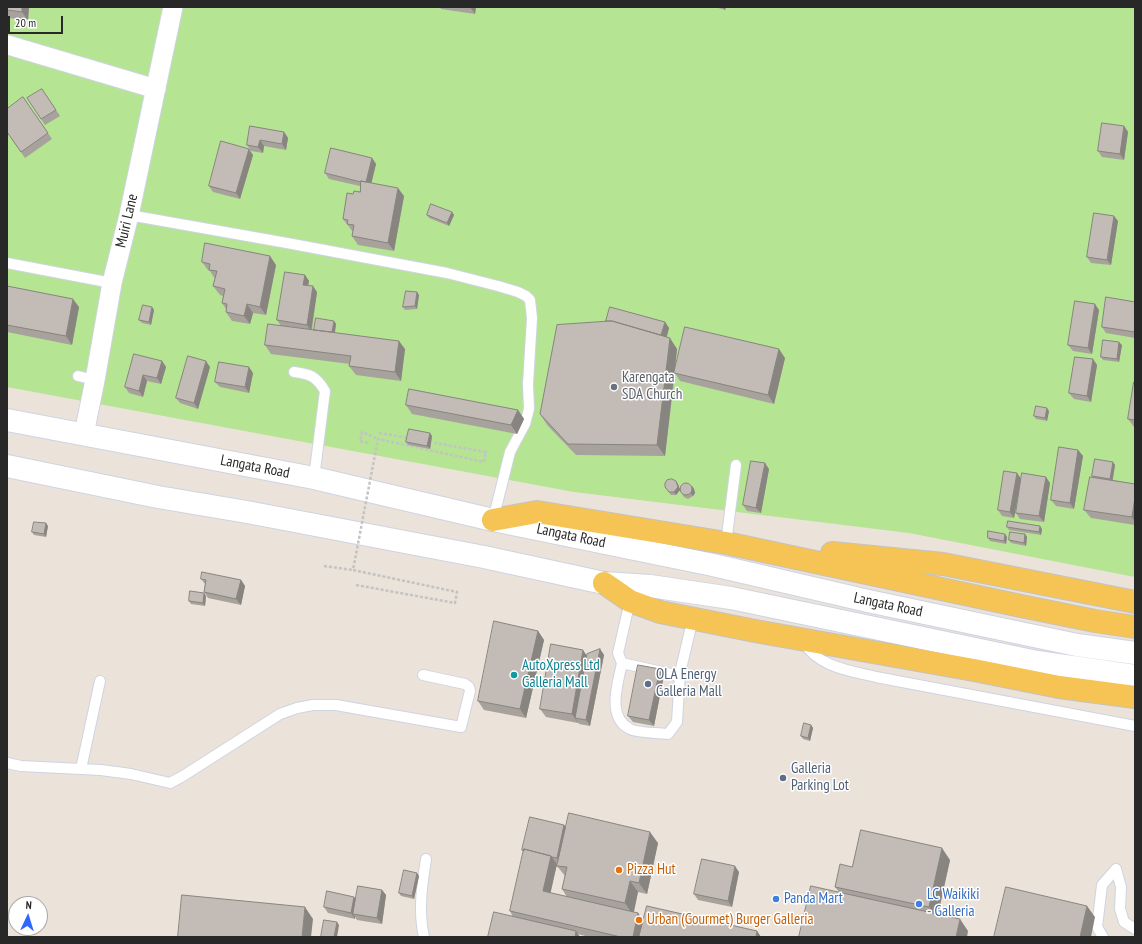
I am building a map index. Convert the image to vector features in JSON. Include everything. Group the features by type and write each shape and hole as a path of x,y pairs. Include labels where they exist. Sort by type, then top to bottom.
{"main road":[{"name":"Langata Road","path":"7,420 314,478 493,520 713,566 868,601 1063,642 1135,653"},
{"name":"Langata Road","path":"7,466 158,498 247,512 604,583 650,586 731,598 844,620 1037,662 1135,676"},
{"path":"493,520 537,512 726,543 1021,606 1095,621 1135,627"},
{"path":"726,543 943,564 1135,602"},
{"path":"604,583 630,601 660,612 1059,687 1135,697"}],"street":[{"name":"Muiri Lane","path":"84,434 87,378 129,215 173,7"},
{"path":"8,44 156,89"}],"lane":[{"path":"129,215 287,242 447,273 498,286 526,296 530,300 532,318 528,409 525,424 510,452 493,520"},
{"path":"7,263 112,283"},
{"path":"294,372 307,374 318,380 325,391 314,478"},
{"path":"726,543 736,465"},
{"path":"630,601 618,653 622,663 614,705 620,721 631,730 668,734 677,722 680,672 693,618"},
{"path":"801,639 807,650 819,659 840,668 876,677 1135,726"},
{"path":"622,663 675,675 680,672"},
{"path":"7,763 21,766 81,769 131,774 170,783 280,714 297,708 313,705 336,705 461,727 470,691 469,687 465,684 423,675"},
{"path":"81,769 100,681"},
{"path":"424,937 421,916 421,893 426,859"},
{"path":"1103,937 1097,927 1102,885 1116,869 1121,888 1120,909 1124,922 1135,929"}],"path":[{"path":"368,443 360,441 362,432 378,439 484,462 486,452 425,441"},
{"path":"379,433 417,440"},
{"path":"353,570 378,439"},
{"path":"324,566 353,570 457,592 455,603 356,585"}],"green space":[{"path":"7,7 1135,7 1135,577 909,533 574,492 7,387"}],"building":[{"path":"7,7 22,7 22,12 7,10"},
{"path":"42,89 56,110 41,119 27,98"},
{"path":"23,97 48,133 21,152 7,132 7,109"},
{"path":"1102,123 1124,126 1120,154 1098,151"},
{"path":"250,126 284,132 282,144 260,140 258,147 247,145"},
{"path":"221,141 249,149 236,193 209,186"},
{"path":"331,148 372,158 366,182 325,173"},
{"path":"361,181 398,188 388,243 352,236 354,225 347,224 348,220 343,219 347,193 353,194 354,191 360,192"},
{"path":"431,204 452,212 447,223 427,215"},
{"path":"1094,213 1114,216 1107,260 1087,257"},
{"path":"205,243 270,256 260,307 247,304 244,316 226,312 227,304 222,303 225,289 213,286 217,271 209,270 210,264 202,262"},
{"path":"285,272 305,275 303,285 313,286 307,325 277,320"},
{"path":"7,286 73,299 66,336 7,325"},
{"path":"406,291 417,292 415,306 403,307"},
{"path":"1106,297 1135,302 1135,332 1102,327"},
{"path":"1075,301 1095,304 1088,348 1068,345"},
{"path":"143,305 152,307 149,322 139,320"},
{"path":"610,307 665,322 661,335 612,321 606,321"},
{"path":"316,318 334,321 332,332 314,330"},
{"name":"Karengata SDA Church","path":"612,321 670,338 657,445 568,444 540,414 557,325"},
{"path":"268,324 399,341 395,372 349,366 351,356 265,345"},
{"path":"685,327 779,349 768,395 674,373"},
{"path":"1103,340 1119,342 1117,359 1101,357"},
{"path":"134,354 162,361 157,378 143,375 139,391 125,387"},
{"path":"188,356 206,361 194,403 176,398"},
{"path":"1075,357 1093,359 1087,396 1069,393"},
{"path":"219,362 249,367 245,387 215,382"},
{"path":"1135,382 1135,420 1128,419"},
{"path":"409,389 518,410 511,425 406,405"},
{"path":"1036,406 1047,408 1045,418 1034,416"},
{"path":"409,429 430,433 427,446 406,442"},
{"path":"1059,447 1078,450 1070,503 1051,500"},
{"path":"1095,459 1113,462 1110,479 1092,476"},
{"path":"751,461 765,463 756,508 743,505"},
{"path":"1004,471 1017,473 1010,512 998,510"},
{"path":"1022,473 1046,477 1039,516 1016,513"},
{"path":"1090,477 1135,484 1132,517 1084,510"},
{"path":"672,479 676,481 678,487 674,492 669,492 665,487 665,483 667,480"},
{"path":"684,483 688,483 692,489 688,495 684,495 680,491 680,487"},
{"path":"1008,521 1040,526 1039,532 1007,527"},
{"path":"34,522 46,523 44,534 32,532"},
{"path":"988,531 1005,534 1004,541 988,538"},
{"path":"1010,532 1025,534 1024,543 1009,540"},
{"path":"202,572 241,580 236,599 204,592 206,580 201,579"},
{"path":"190,591 204,593 203,603 189,601"},
{"name":"AutoXpress Ltd Galleria Mall","path":"494,621 538,631 520,709 478,701"},
{"path":"551,644 583,650 572,714 540,709"},
{"path":"600,649 586,720 575,718 587,654"},
{"path":"638,665 660,669 649,720 628,716"},
{"path":"804,723 811,725 808,738 801,736"},
{"path":"569,813 650,832 639,883 630,881 625,903 562,889 567,867 557,866"},
{"path":"530,817 564,825 557,858 524,849 524,851 522,850"},
{"path":"861,830 942,848 929,907 835,887 840,864 852,867"},
{"path":"524,849 551,856 543,891 638,913 633,937 621,937 510,911"},
{"path":"702,859 735,866 728,901 694,894"},
{"path":"404,870 417,873 412,896 399,893"},
{"path":"358,886 382,890 377,918 353,914"},
{"path":"811,886 960,919 956,937 799,937"},
{"path":"1006,887 1087,906 1080,937 994,937"},
{"path":"327,891 354,897 351,913 324,907"},
{"path":"182,895 305,907 302,937 178,937"},
{"path":"647,906 757,931 756,937 639,937"},
{"path":"494,912 576,931 575,937 488,937"},
{"path":"324,920 337,922 334,937 321,937"}],"place":[{"name":"Karengata SDA Church","path":"614,387"},
{"name":"AutoXpress Ltd Galleria Mall","path":"514,675"},
{"name":"OLA Energy Galleria Mall","path":"648,684"},
{"name":"Galleria Parking Lot","path":"783,778"},
{"name":"Pizza Hut","path":"619,870"},
{"name":"Panda Mart","path":"776,899"},
{"name":"LC Waikiki - Galleria","path":"919,904"},
{"name":"Urban (Gourmet) Burger Galleria","path":"639,920"}]}
